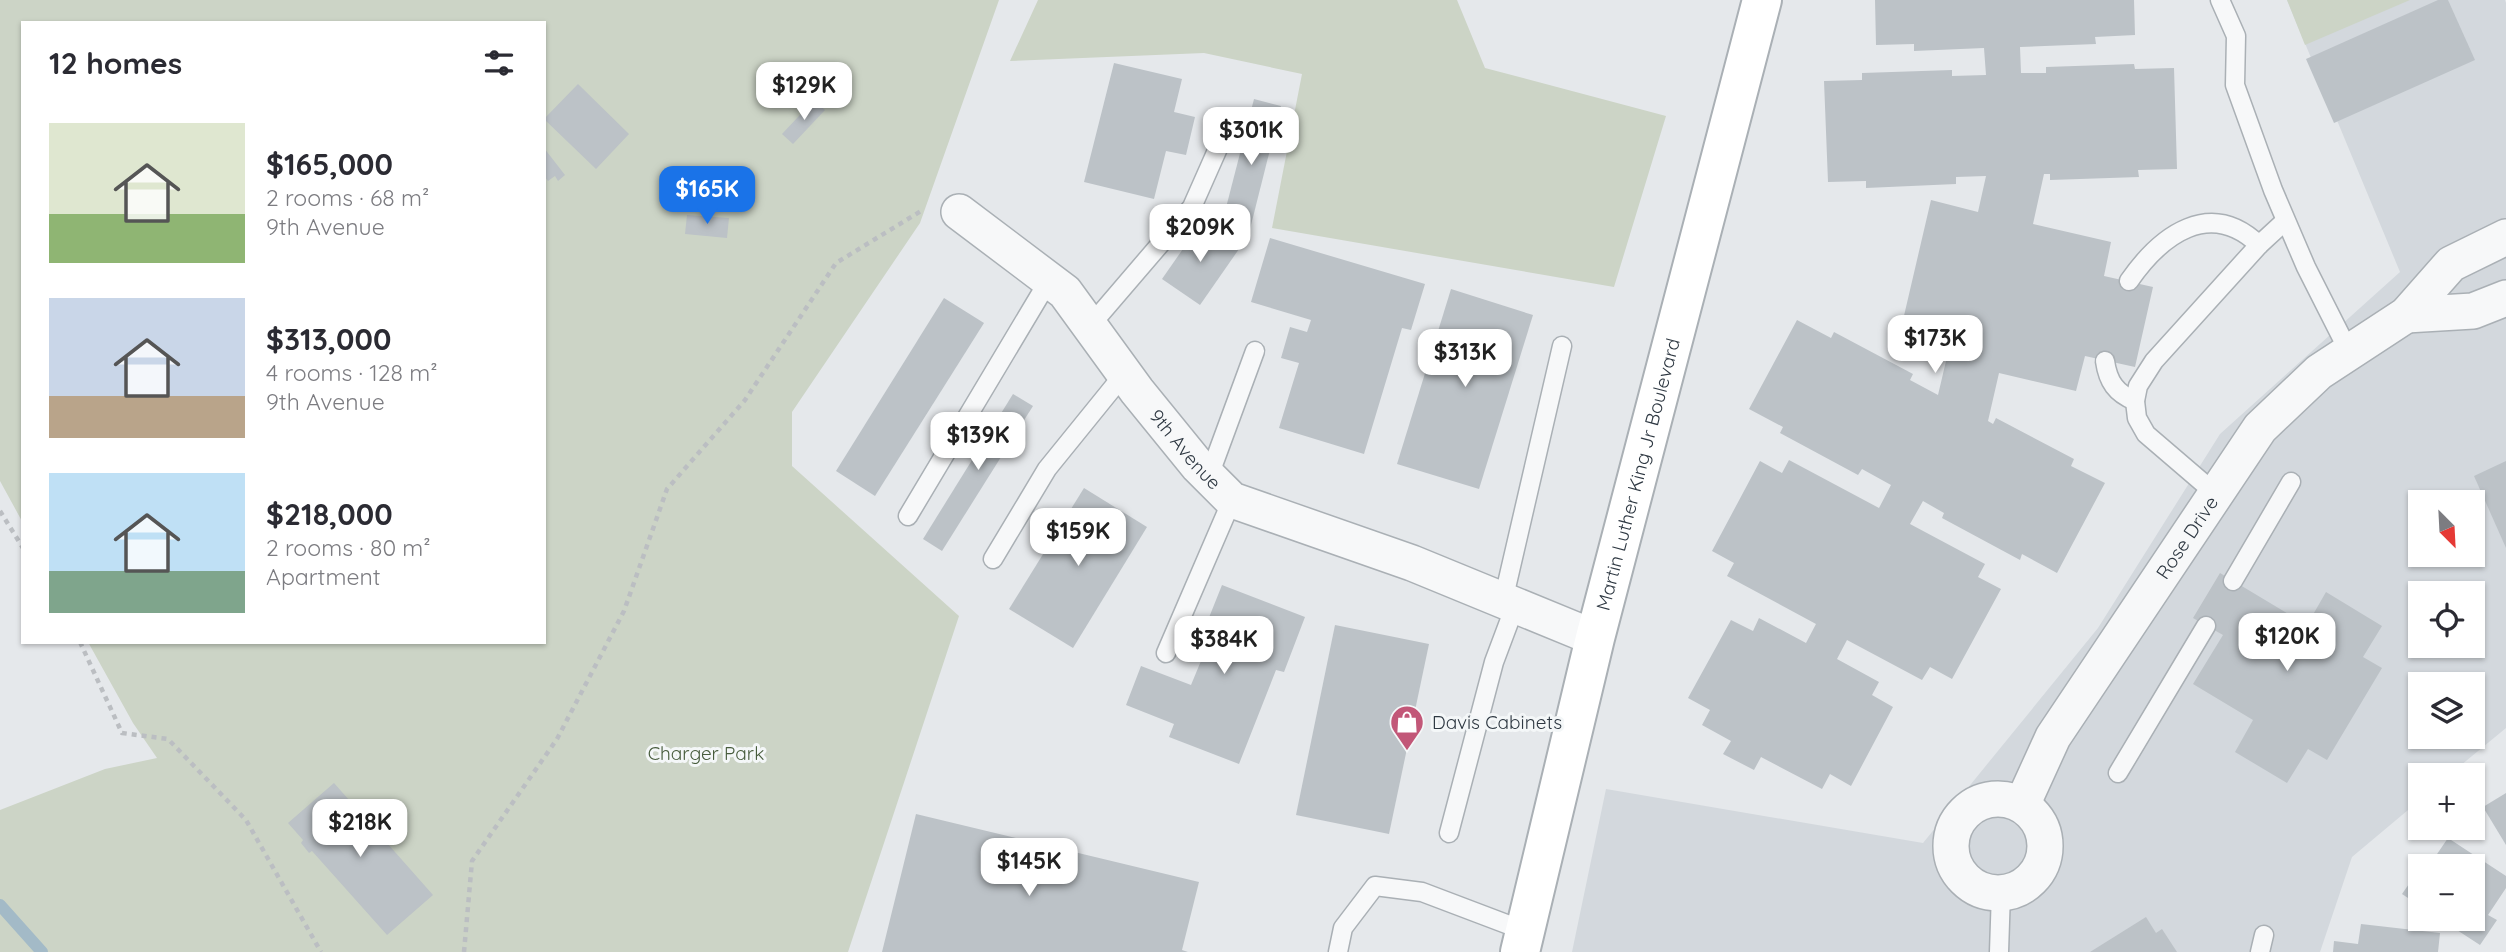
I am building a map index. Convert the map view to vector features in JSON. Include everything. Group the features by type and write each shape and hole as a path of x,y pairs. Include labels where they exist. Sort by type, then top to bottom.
{"main road":[{"name":"Martin Luther King Jr Boulevard","path":"1523,941 1595,638 1762,0"}],"street":[{"name":"9th Avenue","path":"959,212 1065,292 1124,374 1221,488 1595,638"},
{"name":"Rose Drive","path":"2022,805 2053,737 2260,428 2319,372 2406,315 2451,264 2506,237"},
{"name":"Rose Drive","path":"2406,315 2473,311 2506,298"},
{"path":"1995,799 2022,805 2036,818 2045,848 2041,864 2033,877 2021,887 2001,892 1975,887 1963,878 1955,865 1952,835 1958,822 1981,802 1995,799"}],"lane":[{"path":"2221,0 2236,36 2235,85 2286,221 2348,352"},
{"path":"1090,326 1192,207 1219,146"},
{"path":"2216,494 2146,434 2137,418 2135,401 2144,372 2259,245 2286,221"},
{"path":"2129,281 2159,246 2200,224 2233,226 2259,245"},
{"path":"908,516 1049,280"},
{"path":"1449,833 1509,603 1562,346"},
{"path":"1167,653 1221,488 1255,351"},
{"path":"2105,360 2110,381 2116,390 2135,401"},
{"path":"993,559 1047,469 1124,374"},
{"path":"2233,581 2291,482"},
{"path":"2118,773 2206,626"},
{"path":"1338,952 1343,928 1375,886 1422,892 1523,941"},
{"path":"1999,952 2001,892"}],"path":[{"path":"464,952 472,861 557,738 624,611 667,489 745,400 836,263 937,201 959,212"},
{"path":"0,511 21,545"},
{"path":"81,644 122,733 168,738 246,820 321,952"}],"shaded area":[{"path":"2287,0 2505,0 2506,728 2485,745 2485,672 2408,672 2408,749 2481,749 2464,763 2408,763 2408,810 2352,857 2320,952 1572,952 1606,789 1923,843 2098,628 2220,434 2400,272"}],"green space":[{"name":"Charger Park","path":"0,0 999,0 920,223 792,412 792,466 959,616 848,952 0,952 0,810 105,769 157,758 133,723 89,644 546,644 546,21 21,21 21,519 0,481"},
{"path":"1038,0 1457,0 1485,68 1666,116 1614,287 1272,228 1302,74 1204,53 1010,61"},
{"path":"2287,0 2410,0 2305,45"}],"building":[{"path":"1875,0 2134,0 2135,35 2095,37 2096,44 2020,47 2021,73 2046,73 2046,67 2134,64 2135,69 2174,68 2177,169 2138,170 2139,177 2050,180 2050,174 2044,174 2033,224 2111,242 2104,276 2153,287 2135,367 2085,356 2076,391 1999,373 1988,421 1993,424 1996,418 2074,459 2071,466 2105,483 2057,573 2022,554 2020,560 1942,518 1944,513 1923,501 1910,524 1985,564 1978,577 2001,589 1952,679 1930,667 1922,680 1847,640 1837,659 1879,682 1872,695 1893,707 1851,786 1830,774 1822,789 1761,757 1754,770 1723,754 1731,741 1702,725 1710,710 1688,698 1731,620 1753,631 1759,618 1806,643 1816,624 1727,576 1734,563 1712,551 1760,461 1782,473 1789,460 1879,508 1891,485 1862,469 1858,475 1780,433 1783,427 1749,409 1797,320 1831,338 1834,332 1913,374 1910,380 1938,395 1946,361 1896,350 1931,200 1978,212 1986,176 1956,177 1956,184 1866,188 1866,181 1828,182 1824,81 1862,80 1862,73 1952,70 1952,76 1986,75 1984,48 1914,51 1914,44 1876,45"},
{"path":"2438,0 2448,0 2475,60 2334,123 2306,59"},
{"path":"1114,63 1182,79 1174,112 1195,117 1186,155 1166,151 1154,199 1084,182"},
{"path":"578,84 629,134 596,169 546,121 546,117"},
{"path":"1254,99 1281,106 1249,233 1221,227"},
{"path":"814,100 825,110 793,144 782,134"},
{"path":"546,151 565,175 558,181 555,176 548,181"},
{"path":"687,215 729,218 727,238 685,234"},
{"path":"1201,223 1239,249 1200,305 1162,279"},
{"path":"1270,238 1425,284 1411,330 1402,328 1364,454 1279,428 1299,363 1281,358 1290,327 1307,332 1311,320 1251,302"},
{"path":"1451,289 1533,315 1479,489 1397,464"},
{"path":"944,298 984,323 875,496 836,471"},
{"path":"1013,394 1033,406 942,551 923,539"},
{"path":"2506,461 2506,548 2485,501 2485,490 2480,490 2474,476"},
{"path":"1084,488 1147,527 1073,648 1009,609"},
{"path":"2220,573 2307,625 2326,592 2382,626 2363,657 2382,668 2327,760 2308,749 2287,783 2235,752 2253,720 2193,684 2223,635 2193,618"},
{"path":"1222,585 1305,617 1284,672 1276,670 1239,764 1169,737 1174,724 1126,705 1141,666 1191,685 1208,644 1200,640"},
{"path":"1335,625 1429,644 1389,834 1296,815"},
{"path":"334,783 433,895 387,935 312,851 309,853 301,843 303,840 288,823"},
{"path":"2506,793 2506,845 2485,810 2485,806"},
{"path":"916,814 1199,882 1182,950 1188,952 882,952"},
{"path":"2447,840 2451,840 2472,854 2437,854"},
{"path":"2485,862 2506,876 2506,888 2488,915 2497,920 2480,945 2458,931 2485,931"},
{"path":"2408,885 2408,898 2402,894"},
{"path":"2146,917 2156,933 2162,929 2177,952 2090,952"},
{"path":"2361,924 2440,933 2438,952 2333,952 2334,941 2358,944"}],"waterway":[{"path":"0,905 42,952"}],"place":[{"name":"Davis Cabinets","path":"1407,752"}]}
